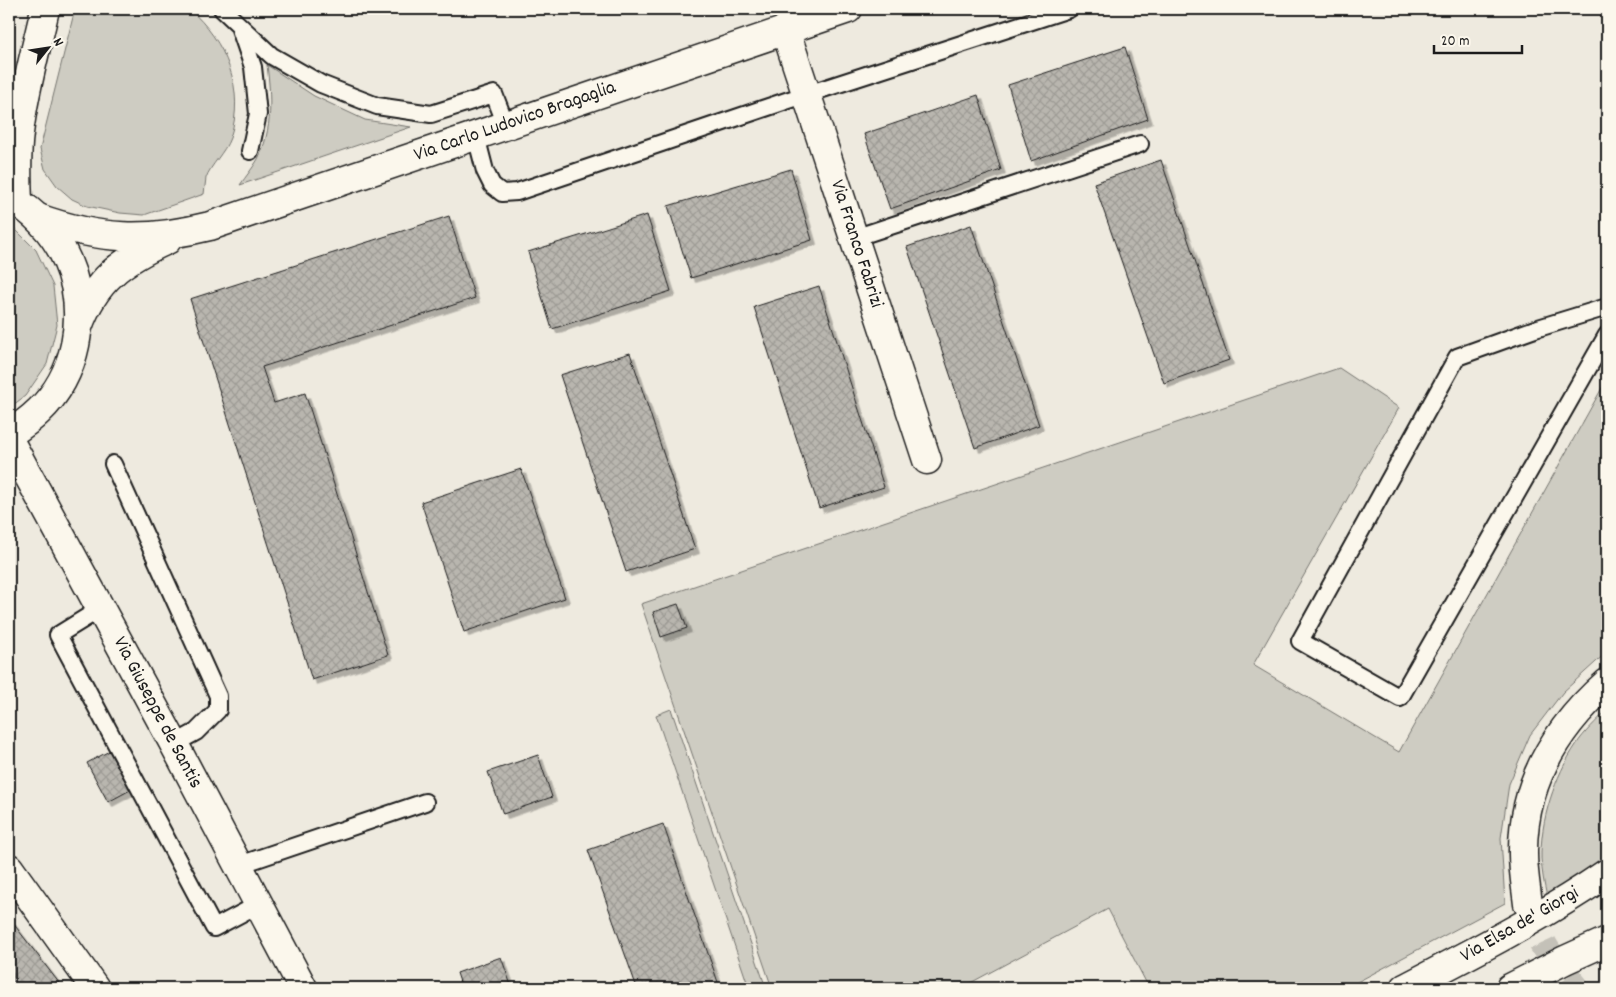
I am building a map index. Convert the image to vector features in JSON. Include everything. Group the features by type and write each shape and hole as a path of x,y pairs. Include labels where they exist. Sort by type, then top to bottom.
{"street":[{"path":"9,434 40,410 64,378 72,359 78,327 78,304 75,282 70,267 52,234 22,206 17,169 18,135 23,104 45,9"},
{"name":"Via Carlo Ludovico Bragaglia","path":"22,206 75,230 118,237 144,237 182,233 236,218 848,9"},
{"name":"Via Franco Fabrizi","path":"785,29 927,460"},
{"name":"Via Carlo Ludovico Bragaglia","path":"78,327 89,300 112,273 140,253 182,233"},
{"name":"Via Giuseppe de Santis","path":"9,440 239,865 303,988"},
{"path":"1528,904 1523,855 1530,797 1538,775 1557,739 1587,702 1607,683"},
{"path":"9,868 95,988"},
{"name":"Via Elsa de' Giorgi","path":"1405,988 1514,931 1607,873"},
{"path":"1510,988 1607,941"}],"lane":[{"path":"222,9 272,56 321,84 377,106 431,114 494,94 506,126"},
{"path":"476,136 485,171 492,185 502,193 517,192 1069,9"},
{"path":"238,24 254,67 258,114 250,151"},
{"path":"854,238 1140,144"},
{"path":"1607,307 1535,329 1457,357 1300,641 1400,698 1607,336"},
{"path":"113,464 218,696 218,710 196,732 174,744"},
{"path":"100,608 58,635 214,928 259,904"},
{"path":"239,865 425,802"}],"shaded area":[{"path":"75,9 189,9 213,36 229,68 236,102 230,138 208,173 204,194 144,215 120,213 87,206 72,199 57,186 45,169 40,149"},
{"path":"267,65 314,96 365,120 411,127 240,185 258,159 266,136 270,113"},
{"path":"9,223 36,250 53,286 57,325 47,364 25,396 9,408"},
{"path":"1339,368 1399,408 1253,665 1399,752 1607,379 1607,652 1563,692 1530,735 1509,784 1501,838 1505,903 1346,988 1149,988 1108,909 961,988 772,988 641,604"},
{"path":"671,709 766,988 749,988 656,715"},
{"path":"1607,710 1607,863 1547,897 1541,864 1541,844 1550,799 1568,757 1587,731"}],"building":[{"path":"1125,47 1148,119 1031,161 1008,85"},
{"path":"978,95 1001,170 890,209 864,134"},
{"path":"1161,160 1229,360 1164,383 1094,183"},
{"path":"791,169 812,240 691,278 668,206"},
{"path":"647,215 671,291 552,329 528,252"},
{"path":"449,216 475,298 262,367 274,403 305,393 388,655 312,680 190,299"},
{"path":"971,225 1039,425 975,448 907,247"},
{"path":"819,286 884,487 819,508 754,307"},
{"path":"630,353 695,549 626,572 560,375"},
{"path":"521,469 565,598 464,632 421,502"},
{"path":"678,604 687,628 661,637 653,612"},
{"path":"113,749 134,788 108,802 87,763"},
{"path":"538,755 552,797 503,814 488,772"},
{"path":"663,824 720,988 637,988 588,850"},
{"path":"9,918 63,988 9,988"},
{"path":"501,957 512,988 462,988 457,973"}],"tunnel":[{"path":"1528,904 1543,944 1576,988"}]}
